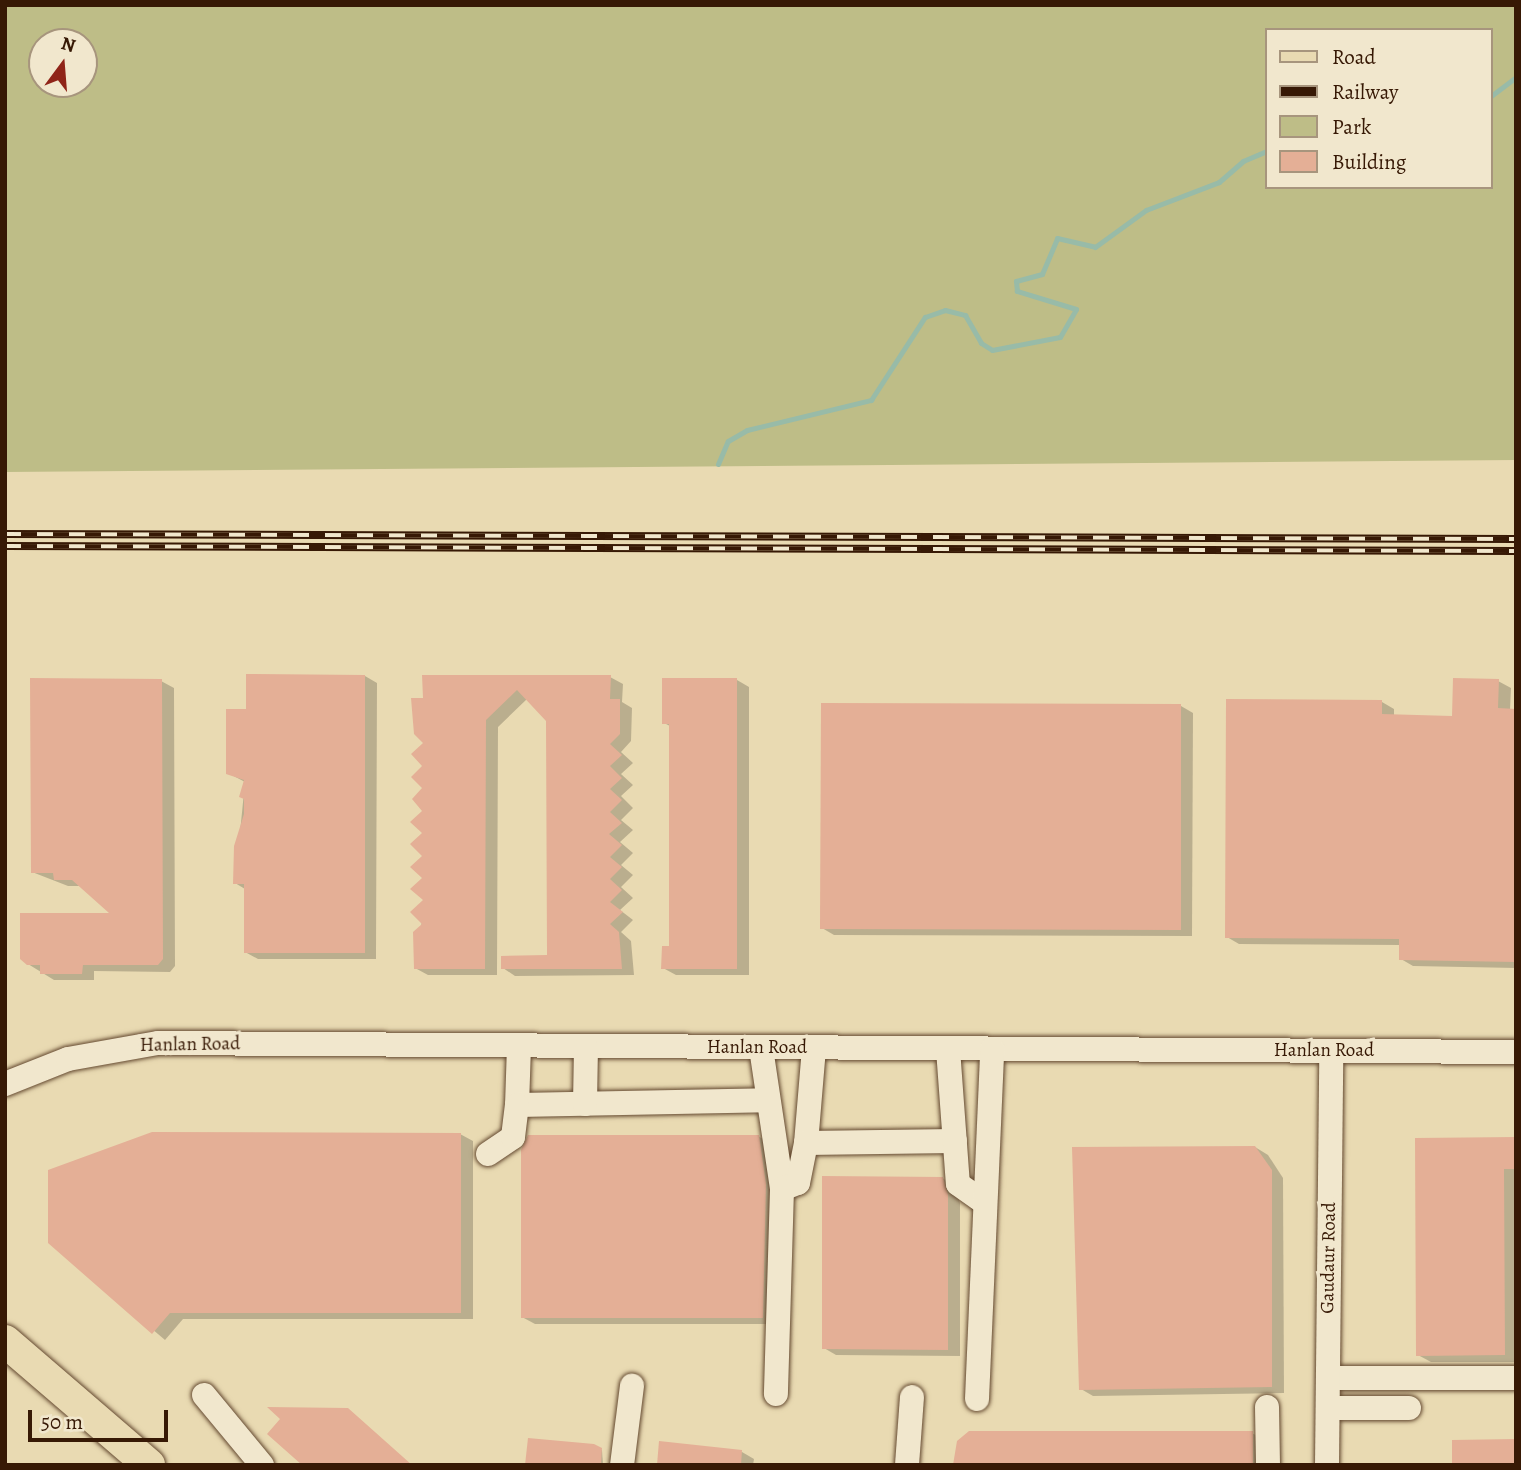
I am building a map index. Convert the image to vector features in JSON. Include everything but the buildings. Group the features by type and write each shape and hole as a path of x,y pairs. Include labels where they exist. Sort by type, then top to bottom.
{"main road":[{"path":"5,1341 149,1465"}],"street":[{"name":"Hanlan Road","path":"5,1084 68,1059 158,1042 586,1048 1516,1052"},
{"path":"488,1154 513,1137 519,1046"},
{"path":"585,1104 586,1048"},
{"path":"761,1048 782,1189 776,1394"},
{"path":"782,1189 798,1184 806,1143 814,1048"},
{"path":"948,1049 958,1184 982,1201"},
{"path":"977,1399 982,1201 992,1049"},
{"name":"Gaudaur Road","path":"1327,1465 1331,1051"},
{"path":"517,1105 768,1100"},
{"path":"806,1143 955,1141"},
{"path":"1328,1378 1516,1378"},
{"path":"622,1465 632,1386"},
{"path":"204,1395 262,1465"},
{"path":"907,1465 912,1397"},
{"path":"1267,1407 1268,1465"},
{"path":"1328,1408 1409,1408"}],"green space":[{"path":"5,5 1516,5 1516,460 5,472"}],"waterway":[{"path":"1493,94 1516,77"},
{"path":"718,464 728,441 747,430 871,400 925,317 945,310 965,315 981,343 992,350 1060,337 1076,309 1017,291 1016,281 1042,274 1057,238 1095,247 1146,210 1219,182 1243,161 1266,151"}],"railway":[{"path":"5,534 1516,539"},
{"path":"5,546 1516,551"}]}
